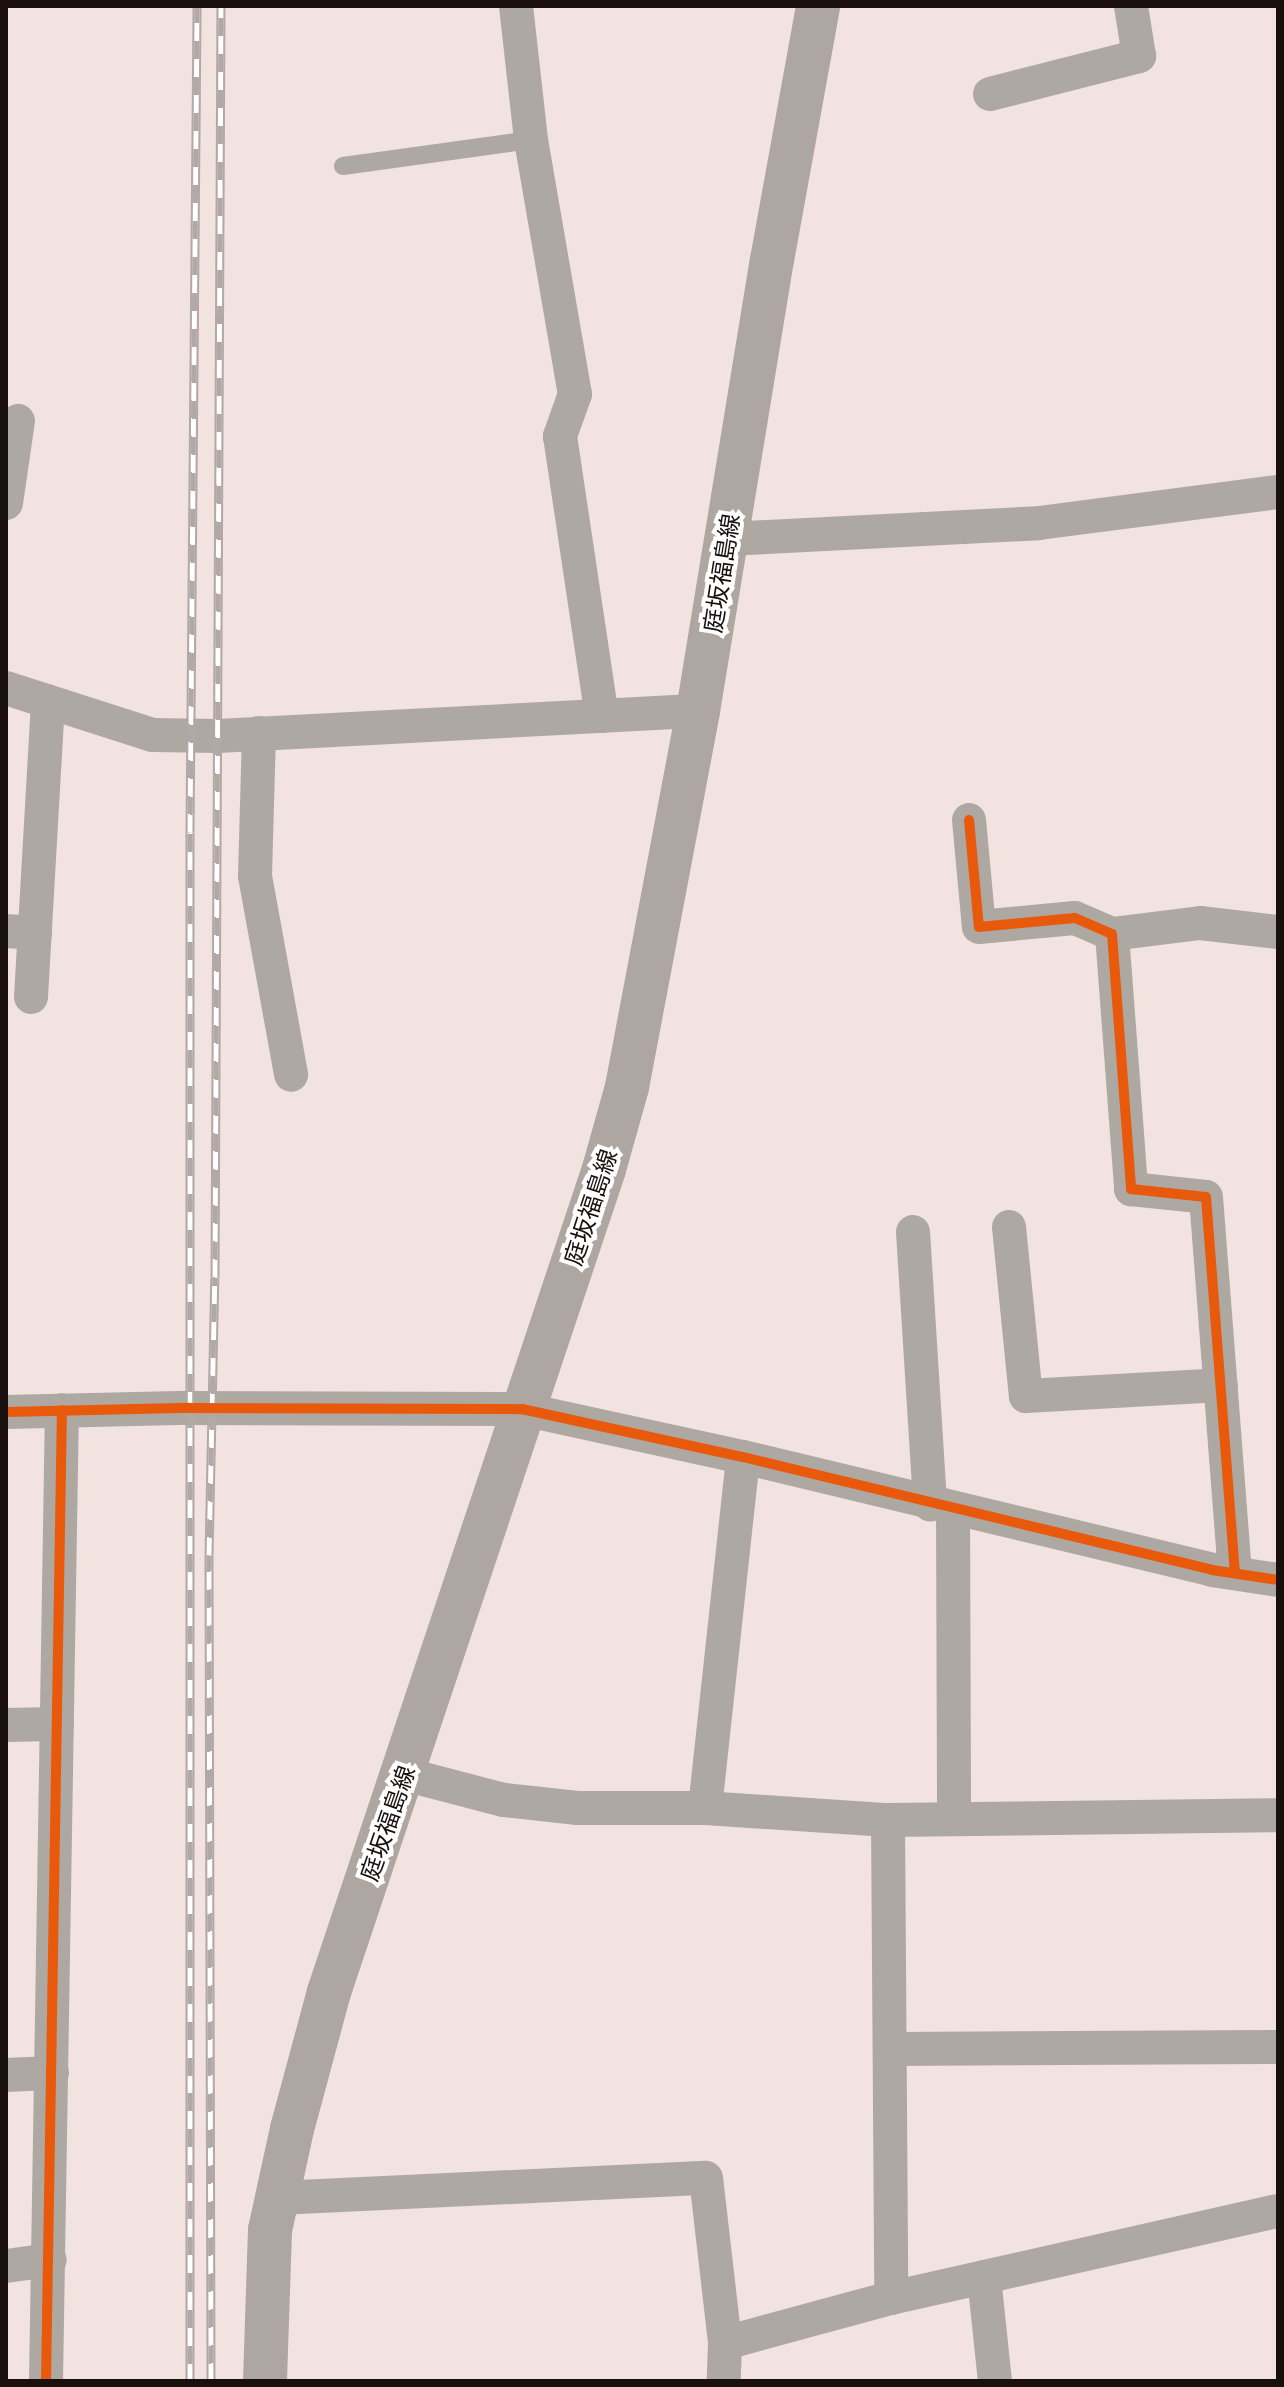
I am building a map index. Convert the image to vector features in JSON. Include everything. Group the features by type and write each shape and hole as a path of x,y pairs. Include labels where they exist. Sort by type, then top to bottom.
{"main road":[{"name":"庭坂福島線","path":"265,2381 270,2230 292,2129 329,1992 604,1169 627,1087 698,711 818,6"}],"street":[{"path":"516,6 531,140 575,394 560,436 602,716"},
{"path":"990,94 1139,56 1131,6"},
{"path":"6,503 18,421"},
{"path":"727,539 1039,523 1278,492"},
{"path":"6,688 152,735 259,733 698,711"},
{"path":"31,997 20,932 48,701"},
{"path":"259,733 255,876 291,1075"},
{"path":"969,820 979,927 1075,918 1112,934 1200,923 1278,932"},
{"path":"1112,934 1131,1189 1206,1197 1235,1573"},
{"path":"1009,1227 1026,1396 1221,1385"},
{"path":"913,1232 942,1507 954,1819"},
{"path":"6,1412 522,1409 743,1457 942,1507 1278,1580"},
{"path":"46,2381 62,1410"},
{"path":"705,1808 743,1457"},
{"path":"6,1725 57,1724"},
{"path":"404,1774 504,1800 578,1808 705,1808 888,1820 1278,1815"},
{"path":"888,1820 891,2298"},
{"path":"890,2049 1278,2047"},
{"path":"6,2075 52,2073"},
{"path":"278,2198 706,2178 725,2343 724,2381"},
{"path":"725,2343 891,2298 1278,2211"},
{"path":"6,2266 50,2260"},
{"path":"984,2277 995,2381"}],"lane":[{"path":"343,166 531,140"}],"railway":[{"path":"190,2381 190,832 197,6"},
{"path":"211,2381 209,1555 215,1277 221,6"}],"cycle path":[{"path":"969,820 979,927 1075,918 1112,934 1131,1189 1206,1197 1235,1573"},
{"path":"6,1412 189,1408 522,1409 743,1457 1212,1570 1278,1580"},
{"path":"46,2381 62,1410"}]}
